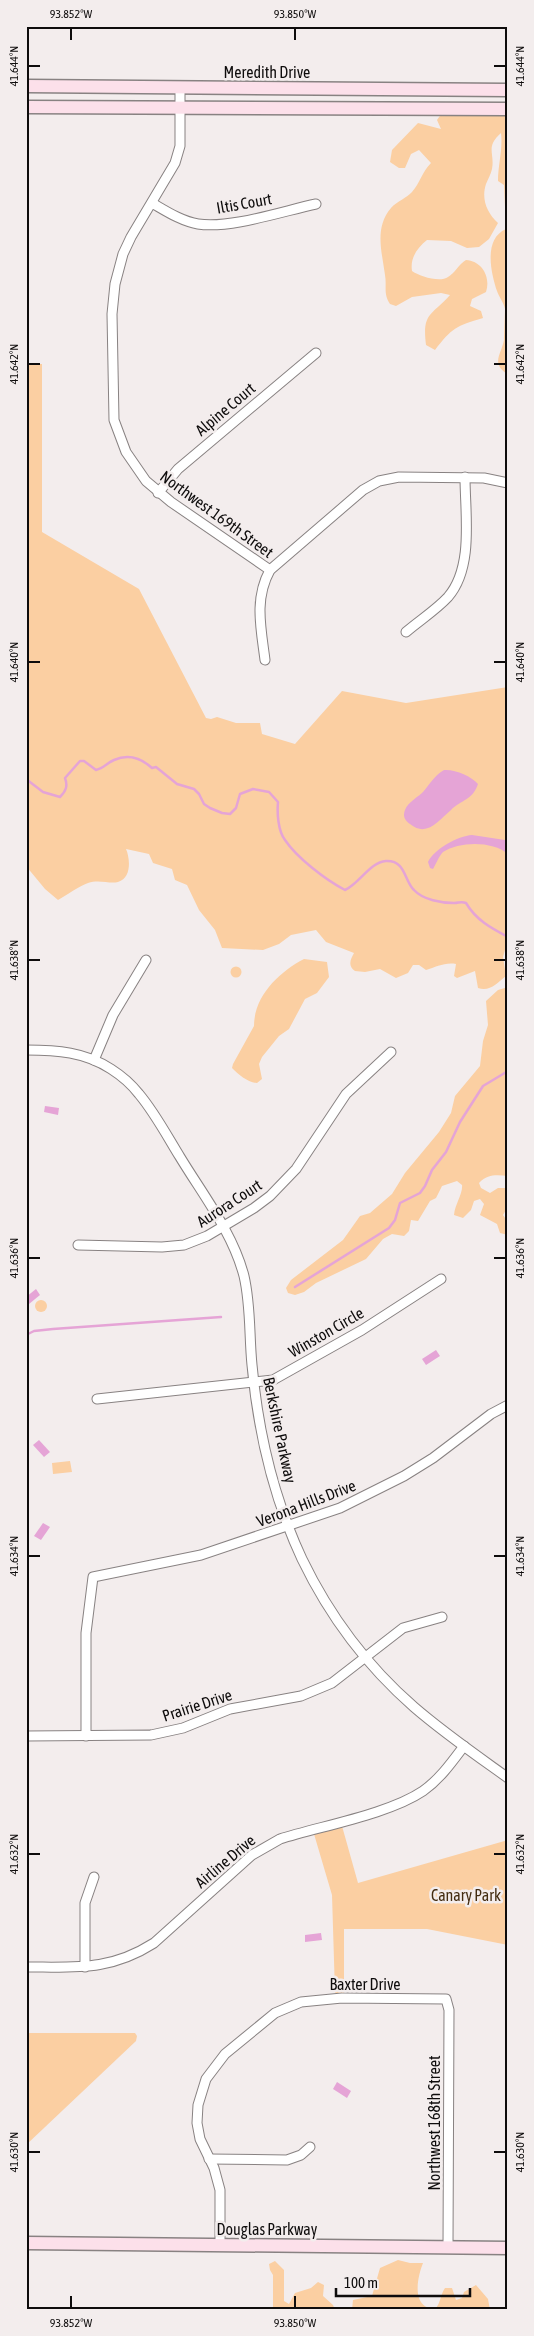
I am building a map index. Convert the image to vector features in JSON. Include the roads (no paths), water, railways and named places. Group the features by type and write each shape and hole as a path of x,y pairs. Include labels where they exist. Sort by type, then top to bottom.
{"main road":[{"name":"Meredith Drive","path":"26,86 508,90"},
{"path":"26,107 508,109"},
{"name":"Douglas Parkway","path":"26,2243 508,2248"}],"street":[{"name":"Northwest 169th Street","path":"180,87 180,146 176,163 123,254 114,284 112,314 113,403 116,428 126,452 146,482 158,493 270,570"},
{"name":"Iltis Court","path":"152,203 183,220 198,224 216,224 316,204"},
{"name":"Alpine Court","path":"158,493 178,469 316,353"},
{"path":"265,660 259,603 263,584 270,570 363,490 379,481 399,477 484,478 508,483"},
{"path":"406,632 447,597 457,583 463,568 465,478"},
{"path":"94,1060 113,1015 146,960"},
{"name":"Berkshire Parkway","path":"26,1050 67,1052 94,1060 119,1075 139,1094 223,1226 237,1256 247,1292 254,1383 263,1437 288,1526 313,1581 339,1623 365,1657 414,1707 508,1778"},
{"name":"Aurora Court","path":"78,1245 173,1246 196,1241 254,1208 284,1183 308,1154 326,1122 346,1094 391,1052"},
{"name":"Winston Circle","path":"97,1399 274,1380 362,1330 441,1279"},
{"name":"Verona Hills Drive","path":"86,1736 86,1634 93,1577 201,1554 340,1508 389,1484 433,1458 491,1414 508,1405"},
{"name":"Prairie Drive","path":"26,1736 160,1733 183,1728 230,1709 301,1696 332,1683 403,1628 442,1617"},
{"name":"Airline Drive","path":"26,1967 85,1967 122,1960 154,1943 252,1855 266,1846 280,1839 388,1808 408,1800 435,1781 464,1746"},
{"path":"85,1967 85,1903 94,1877"},
{"name":"Baxter Drive","path":"209,2159 200,2139 198,2123 198,2105 206,2079 224,2054 275,2013 300,2002 318,1999 446,1999"},
{"name":"Northwest 168th Street","path":"446,1999 449,2010 448,2247"},
{"path":"220,2245 220,2190 209,2159 288,2160 300,2155 310,2147"}],"waterway":[{"path":"26,779 43,792 60,797 66,788 65,778 80,761 84,761 96,770 119,758 129,757 139,759 152,768 156,767 177,784 194,789 204,804 222,813 230,814 236,808 240,794 253,789 269,792 278,802 279,827 290,847 304,861 337,886 345,890 380,862 393,862 401,867 411,886 427,899 438,902 466,903 479,919 508,937"},
{"path":"295,1287 389,1228 395,1220 400,1203 420,1193 425,1186 432,1170 446,1152 460,1122 483,1086 508,1071"},
{"path":"26,1335 34,1331 53,1329 221,1317"}],"park label":[{"name":"Canary Park","path":"466,1895"}]}
